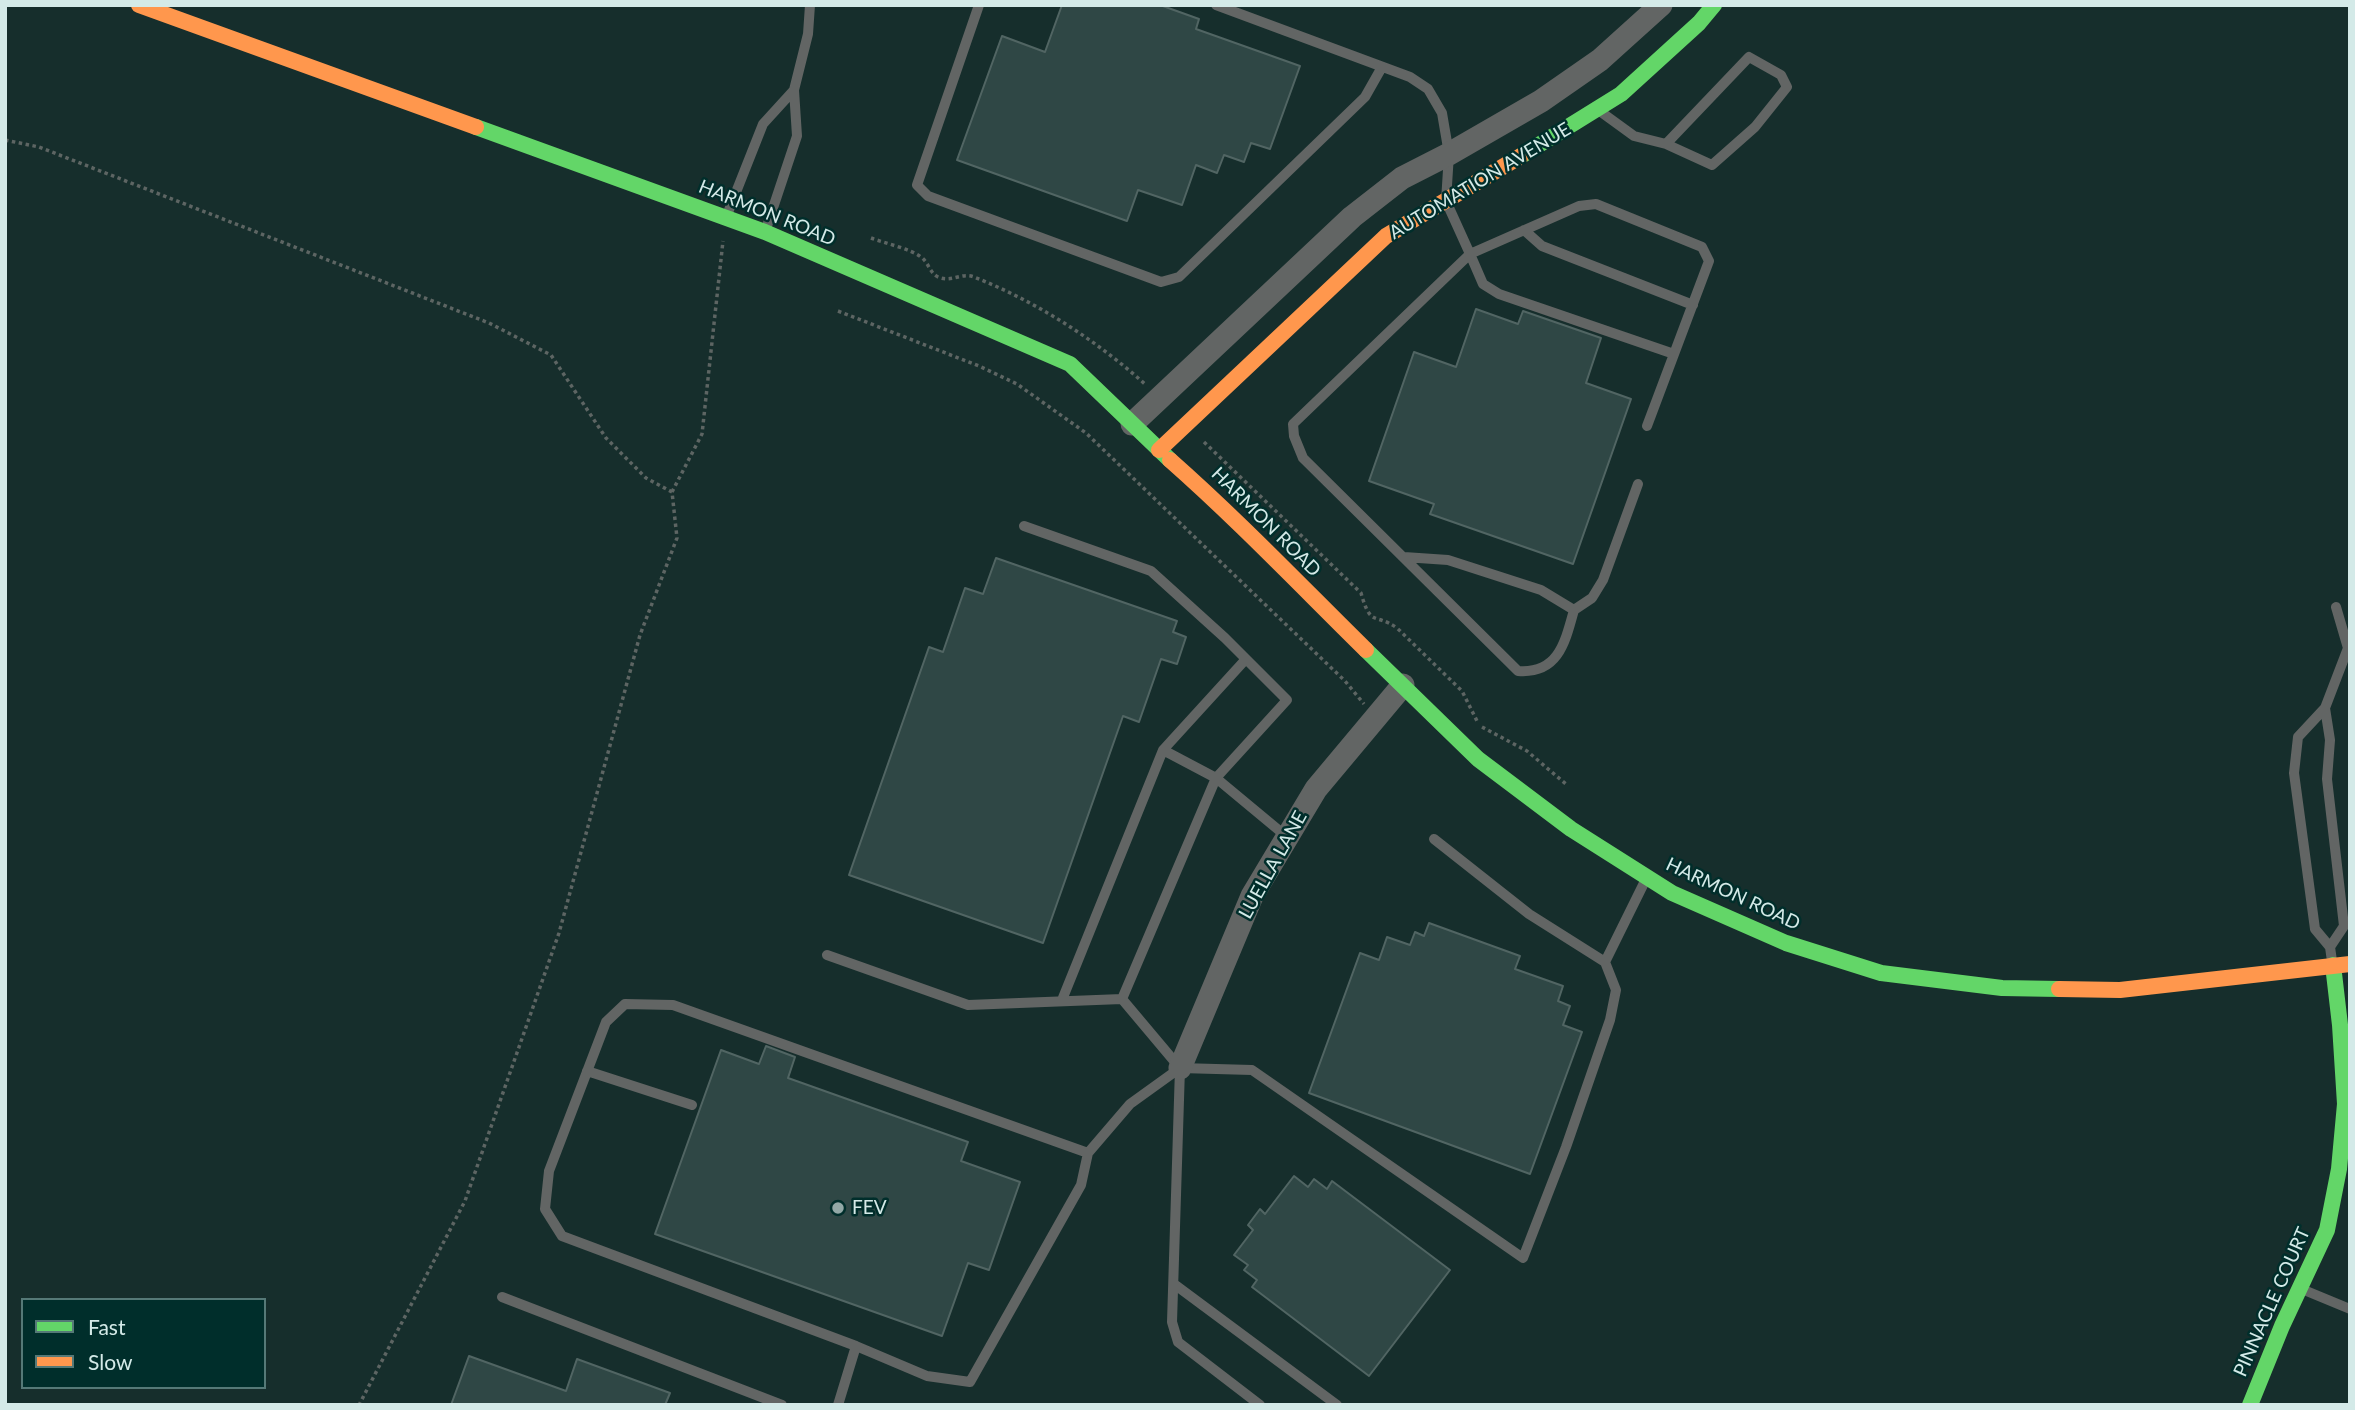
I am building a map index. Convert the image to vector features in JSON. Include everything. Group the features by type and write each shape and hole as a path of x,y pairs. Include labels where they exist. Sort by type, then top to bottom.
{"street":[{"name":"HARMON ROAD","path":"139,5 765,232 1070,365 1159,450 1225,508 1286,572 1478,759 1571,829 1672,893 1786,943 1881,973 2002,988 2120,990 2350,964"},
{"name":"AUTOMATION AVENUE","path":"1132,424 1352,216 1402,178 1541,101 1600,60 1661,5"},
{"name":"AUTOMATION AVENUE","path":"1159,450 1385,236 1621,94 1699,23 1714,5"},
{"name":"LUELLA LANE","path":"1180,1068 1252,896 1316,789 1404,685"},
{"name":"PINNACLE COURT","path":"2250,1405 2328,1230 2345,1164 2345,1104 2333,965"}],"lane":[{"path":"765,232 797,136 794,90 808,34 810,5"},
{"path":"979,5 917,185 928,196 1161,282 1179,277 1365,97 1382,66"},
{"path":"1216,5 1410,77 1428,89 1441,113 1449,154 1446,201 1483,284 1499,294 1674,354"},
{"path":"1597,110 1634,136 1666,144 1712,165 1755,127 1787,87 1781,75 1749,57 1666,144"},
{"path":"726,218 763,124 794,90"},
{"path":"1637,484 1603,580 1592,598 1574,611 1567,637 1552,663 1534,672 1518,671 1303,458 1294,436 1293,424 1470,254 1578,206 1596,204 1702,247 1709,261 1647,426"},
{"path":"1524,230 1542,246 1693,304"},
{"path":"1024,526 1151,571 1287,700 1216,778 1122,999"},
{"path":"1404,557 1448,560 1541,590 1574,611"},
{"path":"2333,965 2330,947 2315,929 2294,773 2298,737 2325,708 2349,648 2336,607"},
{"path":"1062,1000 1163,750 1246,659"},
{"path":"2325,708 2330,740 2327,779 2344,926 2330,947"},
{"path":"1163,750 1216,778 1287,837"},
{"path":"1087,1153 673,1005 625,1004 606,1022 549,1171 545,1209 562,1236 856,1346 927,1376 970,1382 1081,1185 1087,1153 1130,1104 1180,1068 1252,1070 1523,1258 1566,1147 1610,1020 1616,990 1605,962 1529,914 1434,839"},
{"path":"1605,962 1647,877"},
{"path":"827,955 968,1005 1122,999"},
{"path":"1122,999 1180,1068 1172,1322 1178,1342 1260,1405"},
{"path":"587,1071 692,1105"},
{"path":"1174,1284 1337,1405"},
{"path":"2300,1288 2350,1309"},
{"path":"502,1297 782,1405"},
{"path":"838,1405 856,1346"}],"path":[{"path":"5,140 39,147 489,323 551,355 606,438 646,478 671,492"},
{"path":"359,1405 465,1201 559,933 640,635 677,538 671,492 702,435 726,218"},
{"path":"838,311 979,366 1017,384 1086,433 1345,681 1367,709 1377,716"}],"building":[{"path":"1062,5 1160,5 1199,19 1196,29 1300,66 1270,149 1251,143 1244,162 1224,155 1217,173 1196,165 1182,205 1138,190 1127,221 957,160 1002,36 1045,52"},
{"path":"1476,309 1518,324 1523,311 1601,338 1586,383 1631,399 1573,564 1430,514 1434,504 1369,481 1414,352 1456,367"},
{"path":"996,558 1177,621 1173,632 1186,637 1177,664 1161,659 1139,722 1123,716 1043,943 849,875 929,647 943,652 965,588 983,594"},
{"path":"1429,923 1520,956 1515,969 1563,986 1558,1001 1570,1006 1563,1025 1582,1032 1530,1174 1309,1093 1360,953 1379,960 1387,937 1410,945 1415,932 1424,936"},
{"name":"FEV","path":"766,1046 795,1057 788,1078 968,1142 961,1161 1020,1182 989,1270 968,1263 942,1336 655,1234 721,1050 759,1064"},
{"path":"1294,1176 1308,1187 1314,1179 1327,1189 1332,1181 1450,1270 1369,1376 1252,1287 1257,1280 1244,1270 1248,1265 1234,1255 1253,1230 1248,1225 1260,1209 1265,1214"},
{"path":"469,1356 566,1391 577,1359 670,1393 665,1405 451,1405"}],"traffic: fast":[{"path":"1521,156 1621,94 1699,23 1714,5"},
{"path":"476,127 765,232 1070,364 1170,460"},
{"path":"1366,650 1478,759 1571,829 1672,893 1786,943 1881,973 2002,988 2059,989"},
{"path":"2250,1405 2282,1326 2327,1230 2339,1169 2345,1104 2333,965"}],"traffic: slow":[{"path":"139,5 476,127"},
{"path":"1159,450 1386,236 1521,156"},
{"path":"1170,460 1366,650"},
{"path":"2059,989 2120,990 2350,964"}],"place":[{"name":"FEV","path":"838,1208"}]}
